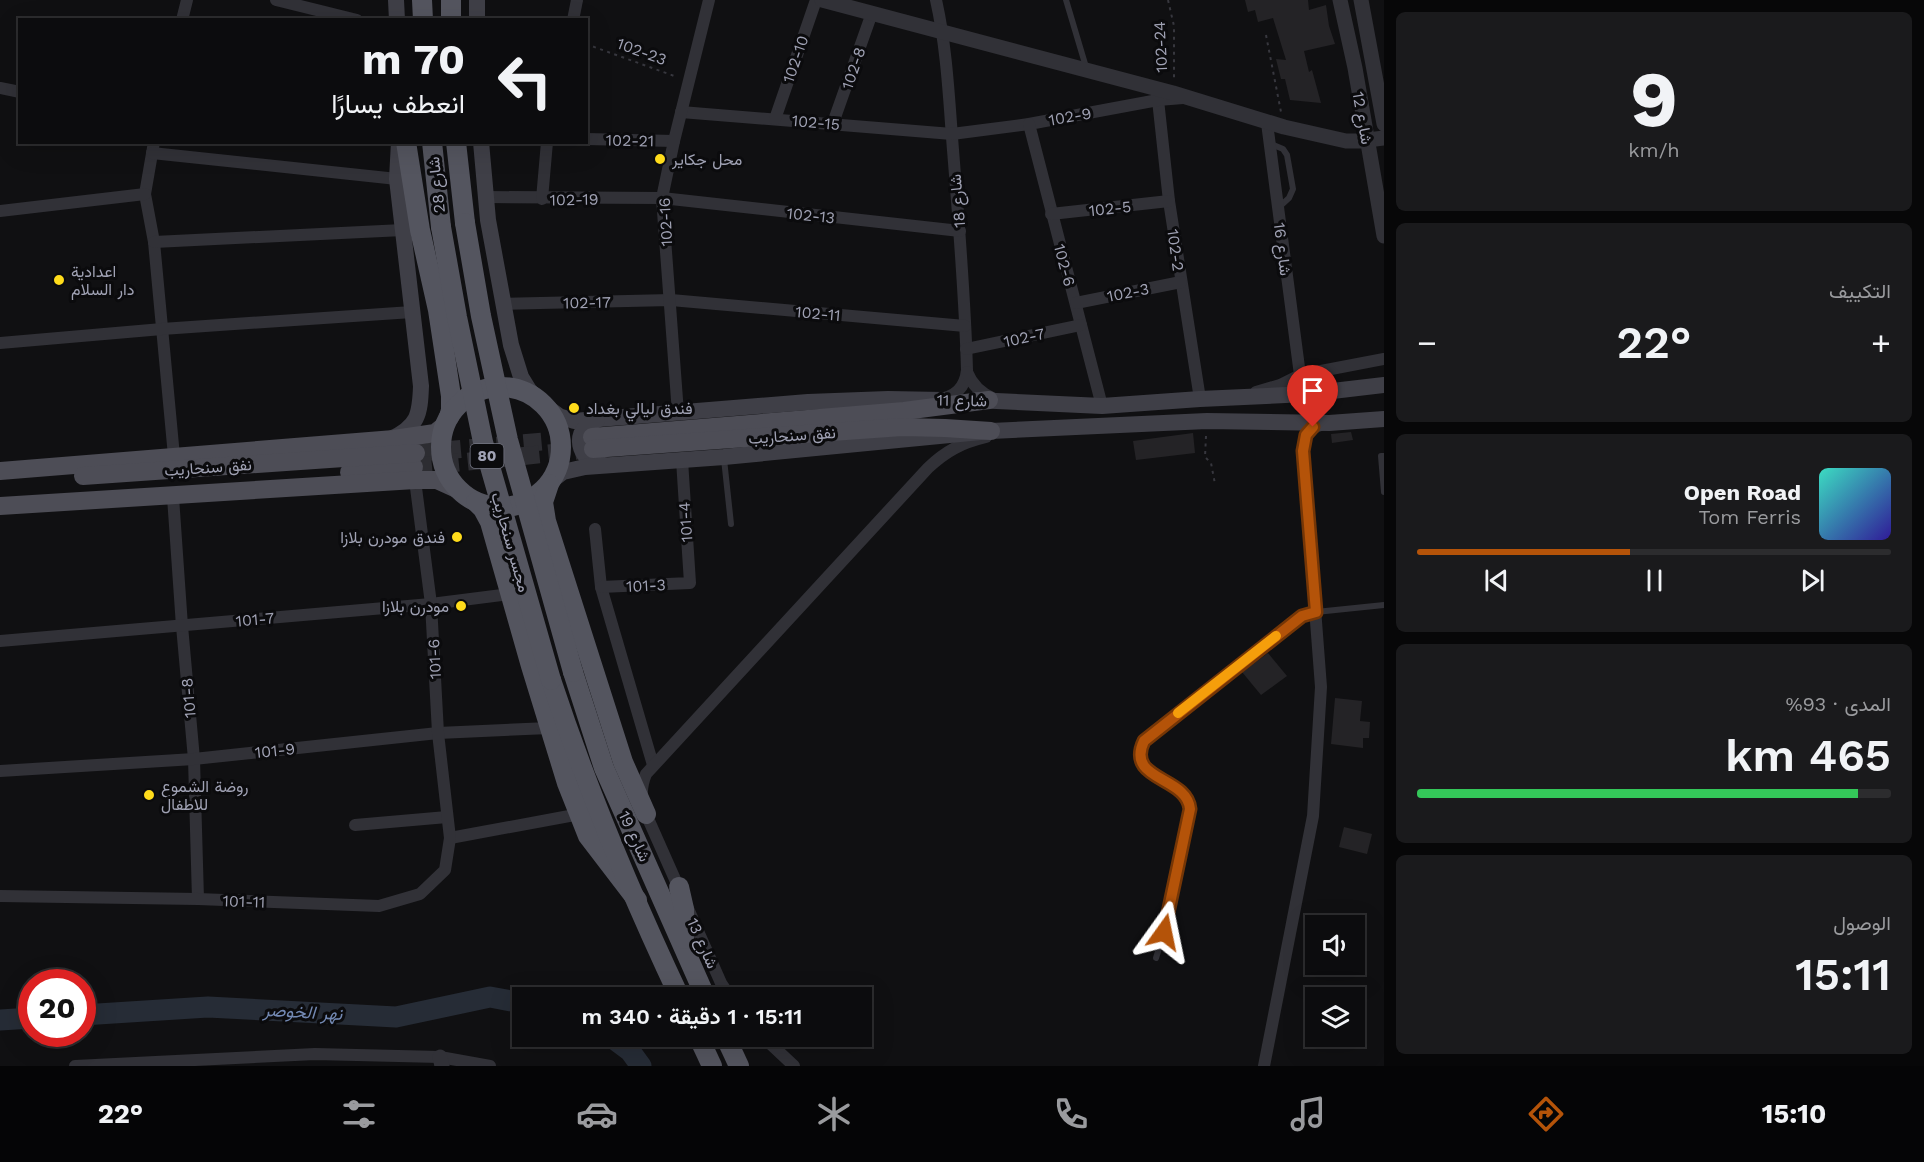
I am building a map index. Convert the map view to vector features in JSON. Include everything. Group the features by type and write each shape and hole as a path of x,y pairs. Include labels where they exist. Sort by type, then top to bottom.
{"highway":[{"path":"422,0 423,18"},
{"path":"450,0 451,18"},
{"path":"406,144 420,230 438,310 452,403 441,440 441,456 446,471 459,490 483,508 490,522 567,783 595,846 637,900"},
{"name":"شارع 28","path":"432,144 441,227"},
{"name":"شارع 28","path":"456,144 465,223"},
{"name":"مجسر سنحاريب","path":"465,223 481,316 505,429 573,672"},
{"name":"مجسر سنحاريب","path":"441,227 483,442 551,680"},
{"path":"447,420 465,399 484,389 495,387 517,389 542,403 556,423 561,444 559,465 543,502 546,522 623,762 646,814"},
{"path":"476,502 491,507 513,506 533,498 550,483"},
{"name":"شارع 19","path":"573,672 604,768 702,987"},
{"name":"شارع 19","path":"551,680 585,779 615,854 675,987"},
{"path":"679,887 684,909 683,938 687,956"},
{"path":"703,1047 712,1066"},
{"path":"730,1047 739,1066"}],"main road":[{"path":"396,0 397,18"},
{"path":"477,0 477,18"},
{"path":"391,440 412,425 420,405 420,386 397,179 399,144"},
{"path":"481,144 486,197 502,304 521,377 529,390 542,403"},
{"name":"شارع 11","path":"542,403 559,416 595,435 678,413 808,402 888,399 994,400 1102,406 1306,394 1384,386"},
{"name":"نفق سنحاريب","path":"595,435 904,411 994,400"},
{"name":"شارع 11","path":"550,483 563,472 571,469 724,457 991,431 1207,421 1329,423 1384,419"},
{"path":"391,440 435,433 447,420"},
{"path":"595,435 588,424 581,435 581,448 587,459 599,465 606,465"},
{"name":"نفق سنحاريب","path":"595,435 902,427 991,431"},
{"path":"0,471 405,439 417,446 423,455 422,468 414,478 394,481 0,506"},
{"path":"394,481 415,467 459,490"},
{"name":"نفق سنحاريب","path":"0,482 415,467"},
{"name":"نفق سنحاريب","path":"0,500 415,467"}],"street":[{"path":"182,18 187,0"},
{"path":"276,0 349,18"},
{"path":"573,18 577,0"},
{"name":"102-16","path":"678,413 662,198 709,0"},
{"name":"102-10","path":"775,119 816,0"},
{"path":"822,0 1173,93 1267,123 1346,141 1384,138"},
{"name":"شارع 18","path":"936,0 943,32 952,134 960,231 967,370"},
{"name":"شارع 12","path":"1340,0 1355,68 1384,236"},
{"name":"شارع 12","path":"1361,0 1384,124"},
{"name":"102-8","path":"833,123 872,13"},
{"path":"0,88 18,92"},
{"name":"102-9","path":"952,134 1029,124 1158,100 1188,98"},
{"name":"102-2","path":"1158,100 1169,201 1200,399"},
{"name":"102-15","path":"681,112 952,134"},
{"name":"شارع 16","path":"1267,123 1300,375"},
{"name":"102-6","path":"1029,124 1102,406"},
{"name":"102-21","path":"588,139 674,141"},
{"path":"542,199 547,144"},
{"path":"174,456 154,242 146,194 153,148 397,179"},
{"path":"0,211 146,194"},
{"name":"102-19","path":"486,197 662,198"},
{"name":"102-13","path":"662,198 960,231"},
{"name":"102-5","path":"1051,214 1169,201"},
{"path":"154,242 403,230"},
{"name":"102-3","path":"1076,303 1181,282"},
{"name":"102-17","path":"502,304 671,300"},
{"name":"102-11","path":"671,300 965,326"},
{"path":"0,343 162,329 412,312"},
{"name":"102-7","path":"966,349 1081,325"},
{"path":"1229,398 1269,388 1300,375 1384,359"},
{"path":"938,400 950,397 962,388 967,370"},
{"path":"967,370 973,384 994,400"},
{"path":"1272,421 1281,423 1292,430 1303,451"},
{"path":"1264,1066 1313,816 1321,687 1303,451 1306,435 1313,427 1329,423"},
{"name":"شارع 11","path":"679,887 641,798 641,785 653,765 920,476 944,453 974,440 1022,431"},
{"name":"101-4","path":"682,460 690,583"},
{"name":"101-6","path":"415,467 430,604 438,733 450,838"},
{"name":"101-8","path":"173,496 194,759 198,899"},
{"path":"595,529 601,587 653,765"},
{"name":"101-3","path":"601,587 690,583"},
{"name":"101-7","path":"0,641 430,604 510,594"},
{"name":"101-9","path":"0,771 194,759 438,733 549,728"},
{"path":"450,838 580,814"},
{"path":"355,825 447,817"},
{"name":"101-11","path":"0,896 198,899 379,906 420,894 445,870 450,838"},
{"name":"شارع 13","path":"679,887 724,987"},
{"path":"774,1047 794,1066"},
{"path":"75,1066 315,1054 490,1066"}],"lane":[{"path":"1066,0 1088,71"},
{"path":"1384,456 1381,456 1384,492"},
{"path":"724,457 731,524"},
{"path":"1156,958 1164,932 1190,809 1189,801 1177,788 1152,774 1142,763 1139,750 1144,741 1302,616 1316,612 1384,605"}],"path":[{"name":"102-24","path":"1168,0 1174,26 1173,93"},
{"path":"1266,35 1284,127"},
{"name":"102-23","path":"588,45 688,81"},
{"path":"1207,421 1205,457 1211,463 1215,484"}],"building":[{"path":"1245,0 1308,0 1309,10 1326,5 1335,44 1304,51 1321,103 1290,100 1285,79 1281,79 1276,59 1286,60 1273,18 1258,22 1255,10 1248,12"},
{"path":"1351,432 1353,440 1332,443 1331,434"},
{"path":"1193,433 1195,453 1136,460 1133,441"},
{"path":"1268,653 1287,676 1261,695 1242,672"},
{"path":"1335,698 1362,701 1360,721 1370,722 1369,738 1363,738 1363,748 1331,744"},
{"path":"1344,827 1372,834 1367,854 1339,847"}],"waterway":[{"name":"نهر الخوصر","path":"96,1014 208,1007 396,1017 490,997 512,1001"},
{"name":"نهر الخوصر","path":"0,1020 18,1019"},
{"name":"نهر الخوصر","path":"625,1047 641,1066"}],"tunnel":[{"path":"416,453 592,437"},
{"path":"414,467 593,449"}],"slow traffic":[{"path":"1178,713 1276,636"}],"place":[{"name":"محل جكاير","path":"660,159"},
{"name":"اعدادية دار السلام","path":"59,280"},
{"name":"فندق ليالي بغداد","path":"574,408"},
{"name":"فندق مودرن بلازا","path":"457,537"},
{"name":"مودرن بلازا","path":"461,606"},
{"name":"روضة الشموع للاطفال","path":"149,795"}],"route":[{"path":"1164,932 1190,809 1189,801 1177,788 1152,774 1142,763 1139,750 1144,741 1237,666 1302,616 1316,612 1303,451 1306,435 1313,427"}]}
